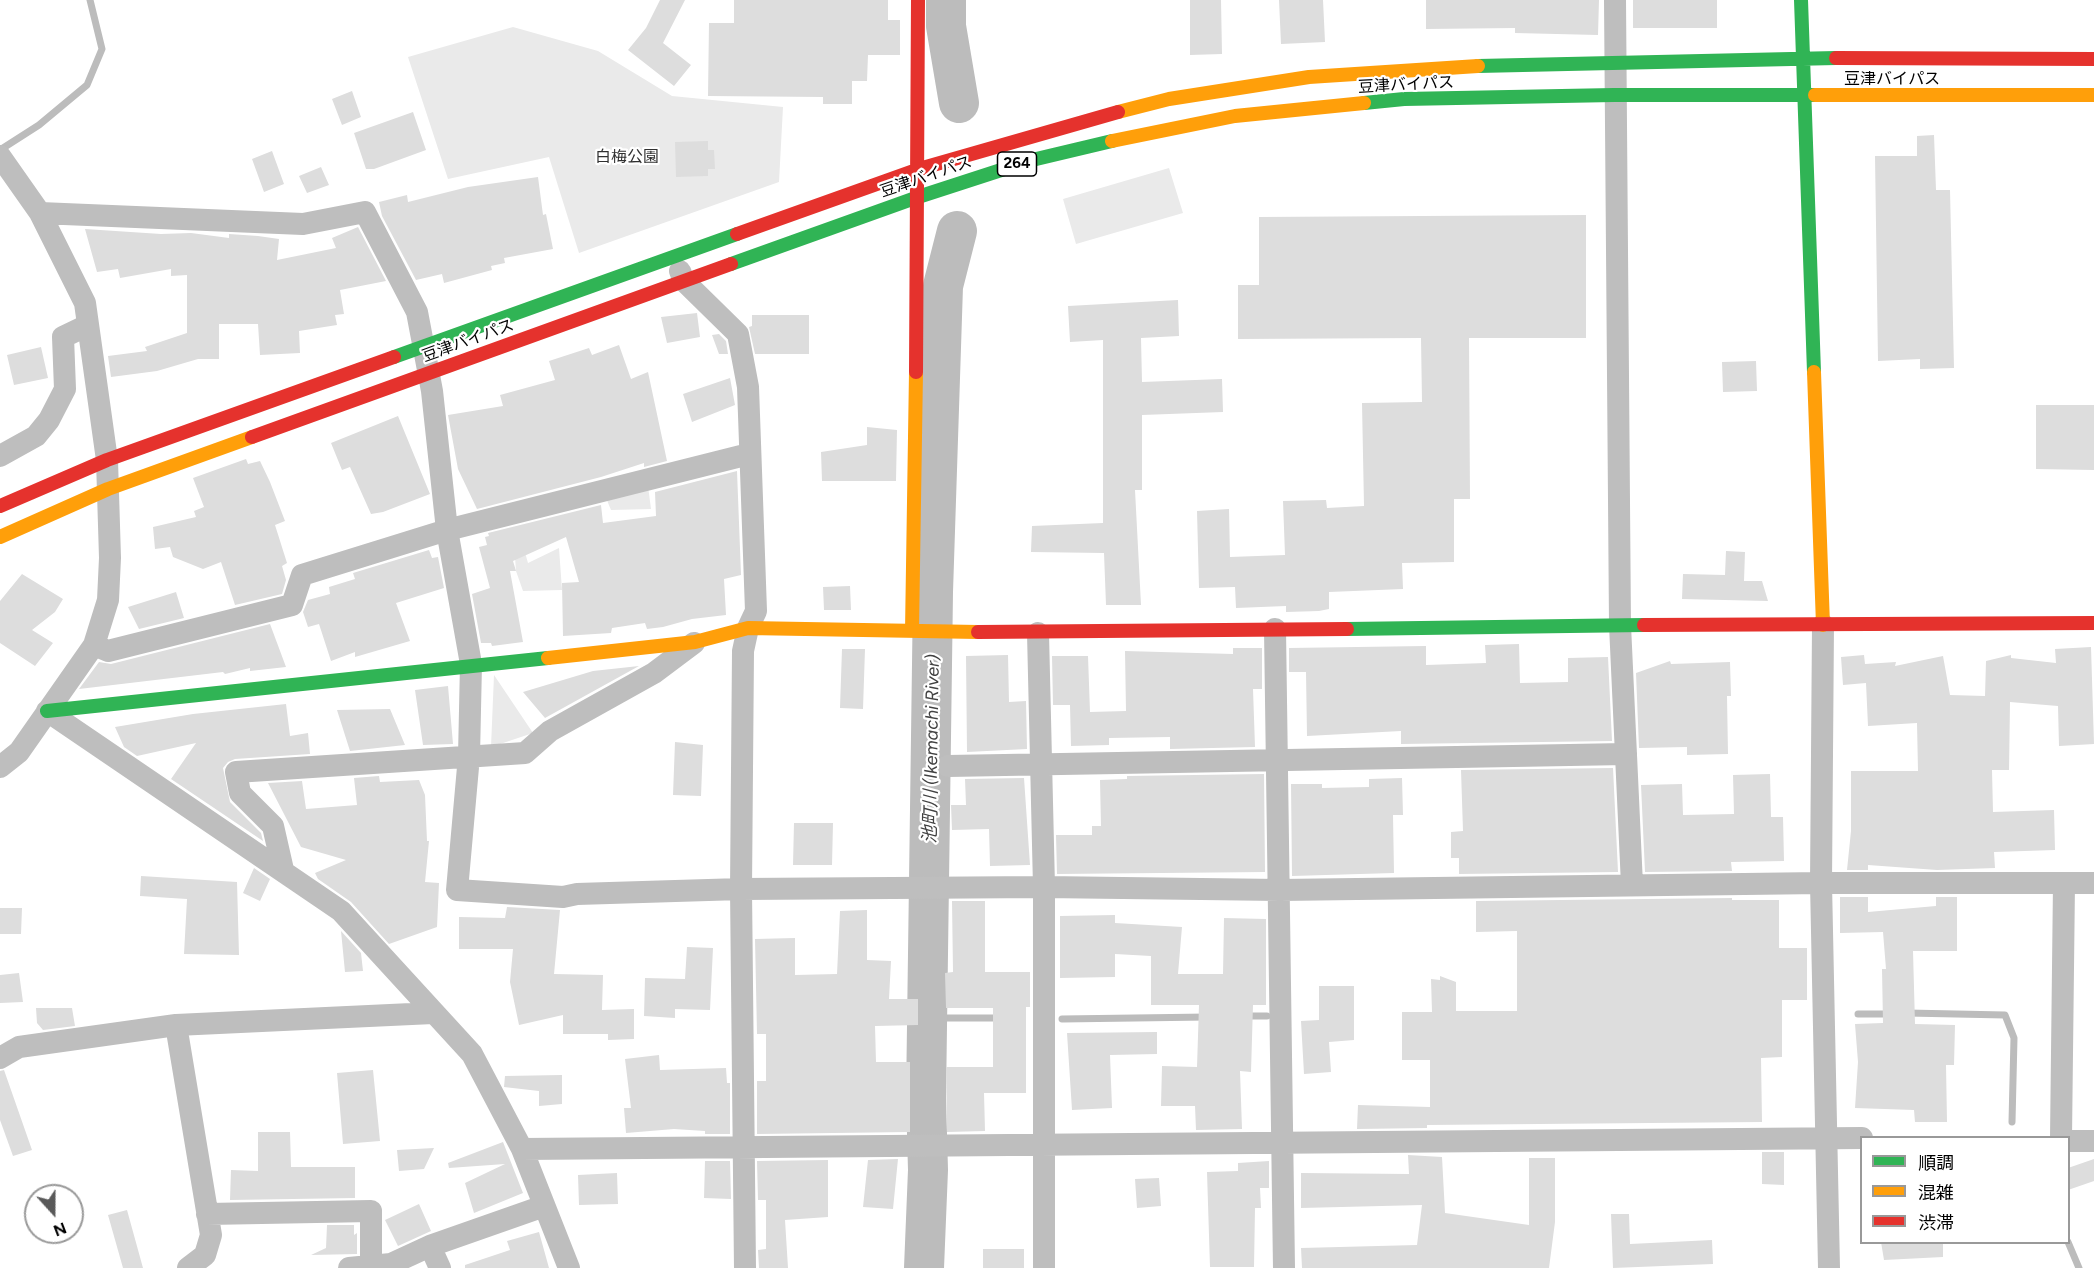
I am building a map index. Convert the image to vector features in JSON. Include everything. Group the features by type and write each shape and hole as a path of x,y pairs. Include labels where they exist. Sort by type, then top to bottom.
{"main road":[{"path":"912,631 919,169 918,0"},
{"path":"1800,0 1823,625"},
{"name":"豆津バイパス","path":"0,506 107,460 919,169 1051,129 1169,99 1309,77 1434,68 1801,58 2094,59"},
{"name":"豆津バイパス","path":"0,537 108,489 918,197 1032,160 1155,130 1235,116 1404,99 1614,95 2094,95"},
{"path":"47,711 471,664 695,642 747,628 1038,633 1620,625 2094,623"}],"street":[{"path":"1615,0 1620,625 1632,885"},
{"path":"0,156 40,213 85,303 107,460 110,558 108,600 94,645 19,752 0,767"},
{"path":"40,213 303,224 365,212 417,312 429,373 447,530 471,664 469,756 457,890 563,897 577,894 741,889 1044,886 1280,891 1821,883 2094,883"},
{"path":"674,256 684,281 738,334 748,387 756,611 747,628 743,651 741,889 745,1268"},
{"path":"0,456 36,436 49,420 65,389 63,337 88,325"},
{"path":"94,645 108,651 291,605 302,575 447,530 750,454"},
{"path":"1823,625 1821,883 1829,1268"},
{"path":"1275,629 1284,1268"},
{"path":"1038,633 1044,886 1044,1268"},
{"path":"283,870 273,826 240,793 236,772 525,753 550,731 654,673 695,642"},
{"path":"47,711 341,911 472,1054 522,1149 568,1268"},
{"path":"948,766 1626,754"},
{"path":"2061,1136 2064,883"},
{"path":"0,1058 19,1047 176,1025 433,1013"},
{"path":"176,1025 210,1235 205,1255 188,1268"},
{"path":"522,1149 1860,1138"},
{"path":"2070,1141 2094,1141"},
{"path":"207,1214 371,1211 360,1267 391,1263 430,1246 544,1206"},
{"path":"430,1246 440,1268"}],"green space":[{"name":"白梅公園","path":"513,27 598,51 672,96 783,107 779,182 579,253 549,157 448,179 408,57"},
{"path":"1169,168 1183,213 1076,244 1063,199"},
{"path":"648,486 651,509 611,510 606,498"},
{"path":"522,542 528,563 559,548 562,590 523,591 516,571 514,543"},
{"path":"494,675 533,733 491,747"}],"building":[{"path":"660,0 685,0 663,43 691,65 674,86 628,50 646,28"},
{"path":"734,0 888,0 888,20 900,20 900,55 868,55 867,81 852,81 852,104 823,104 823,97 708,96 709,23 734,23"},
{"path":"1190,0 1221,0 1222,54 1190,55"},
{"path":"1279,0 1323,0 1325,42 1281,44"},
{"path":"1426,0 1599,0 1598,35 1515,33 1515,28 1426,29"},
{"path":"1633,0 1717,0 1717,28 1633,28"},
{"path":"352,91 361,117 342,125 332,99"},
{"path":"413,112 426,150 374,169 366,169 354,133"},
{"path":"1934,135 1936,190 1950,190 1954,368 1920,369 1920,359 1878,361 1875,156 1917,156 1917,136"},
{"path":"708,141 708,150 714,150 715,169 708,169 708,176 676,177 675,142"},
{"path":"272,151 284,184 264,192 252,159"},
{"path":"321,167 329,185 307,193 299,176"},
{"path":"538,177 543,215 546,214 553,249 504,258 505,263 491,266 492,270 444,283 442,274 416,280 382,216 379,202 407,195 408,202 468,187"},
{"path":"1586,215 1586,338 1469,338 1470,499 1454,499 1454,562 1402,563 1403,589 1329,592 1329,609 1319,611 1286,612 1286,606 1236,608 1235,587 1199,588 1197,511 1229,509 1230,557 1285,555 1283,501 1326,500 1327,508 1364,506 1362,403 1422,402 1421,338 1238,339 1238,285 1259,285 1259,217"},
{"path":"358,227 386,281 340,290 344,314 335,315 337,325 299,331 300,353 260,355 258,324 219,324 219,359 198,359 157,371 111,377 108,356 147,351 145,347 187,333 187,275 171,276 171,269 120,278 118,269 97,272 85,229 161,234 191,233 229,238 229,234 279,239 277,260 336,248 332,238"},
{"path":"1178,300 1179,336 1141,338 1142,382 1222,379 1223,412 1142,415 1142,490 1135,490 1141,605 1106,605 1104,553 1031,552 1032,526 1103,523 1103,340 1070,342 1068,306"},
{"path":"697,313 700,337 667,343 661,317"},
{"path":"752,315 809,315 809,354 755,354 749,327 752,326"},
{"path":"719,334 726,341 728,354 719,354 712,335"},
{"path":"619,345 631,379 648,372 667,461 644,467 644,463 601,477 477,509 458,469 448,415 503,406 500,395 555,380 549,361 589,348 592,355"},
{"path":"41,347 48,378 14,385 7,355"},
{"path":"1756,361 1757,391 1723,392 1722,362"},
{"path":"730,378 735,405 692,422 683,394"},
{"path":"2036,405 2094,405 2094,470 2036,469"},
{"path":"398,416 430,494 383,512 371,514 350,467 342,470 331,443"},
{"path":"867,427 897,430 896,481 822,481 821,452 867,445"},
{"path":"246,459 248,464 260,461 285,521 275,525 287,563 282,566 286,580 282,594 235,605 221,562 203,569 173,557 170,547 155,549 153,527 196,517 194,511 204,507 193,478"},
{"path":"737,471 741,575 724,579 726,615 692,619 663,627 647,629 645,623 612,628 611,633 563,636 562,583 579,582 566,537 513,561 516,571 510,571 523,642 492,646 491,643 481,643 472,594 490,588 479,547 487,545 485,537 489,536 488,533 601,505 603,523 656,516 655,492"},
{"path":"429,550 432,558 438,557 444,588 396,603 410,641 355,657 355,652 331,661 319,624 308,627 303,612 308,600 330,594 329,587 355,579 353,573"},
{"path":"1726,551 1745,552 1744,581 1762,581 1768,601 1682,599 1683,574 1725,575"},
{"path":"22,574 63,599 55,612 32,630 53,643 35,666 0,643 0,601"},
{"path":"850,586 851,610 824,610 823,587"},
{"path":"176,592 184,618 139,629 128,607"},
{"path":"270,624 286,667 250,671 250,668 225,674 223,672 79,689 99,662 111,664"},
{"path":"1519,644 1520,683 1568,682 1568,658 1608,657 1612,741 1401,744 1401,731 1307,736 1306,672 1289,672 1289,648 1426,646 1426,665 1486,663 1485,645"},
{"path":"2091,647 2094,744 2059,746 2058,706 2010,702 2009,770 1992,770 1993,812 2054,810 2055,850 1994,852 1995,868 1937,870 1868,865 1868,870 1847,870 1851,831 1851,771 1918,771 1917,723 1868,726 1866,683 1843,685 1841,657 1864,655 1865,664 1896,662 1895,666 1943,656 1950,695 1985,696 1986,661 2011,655 2011,658 2056,663 2055,649"},
{"path":"1233,648 1262,648 1262,689 1253,689 1255,747 1170,749 1170,737 1109,738 1109,745 1071,746 1070,705 1053,705 1052,656 1088,656 1090,712 1126,711 1125,651 1233,654"},
{"path":"842,649 865,649 863,709 840,708"},
{"path":"1008,655 1009,702 1026,701 1027,749 967,752 966,656"},
{"path":"1670,661 1671,664 1730,662 1731,696 1727,696 1728,754 1687,755 1687,747 1639,748 1636,673"},
{"path":"639,666 545,718 523,692 593,671"},
{"path":"448,686 453,744 423,745 415,690"},
{"path":"286,704 290,736 308,733 310,754 235,759 223,768 230,802 261,833 263,841 171,779 196,743 137,756 124,747 115,727 193,714"},
{"path":"390,709 405,745 350,751 337,710"},
{"path":"675,742 703,745 701,796 673,795"},
{"path":"1613,768 1618,872 1459,874 1459,858 1451,858 1451,832 1463,831 1461,770"},
{"path":"1264,774 1265,872 1057,874 1056,835 1092,835 1092,826 1101,826 1100,780 1127,779 1127,776"},
{"path":"1770,774 1771,817 1783,817 1784,861 1731,862 1732,871 1645,872 1641,785 1682,784 1683,815 1734,814 1733,775"},
{"path":"379,776 380,782 419,780 425,795 427,841 429,841 425,882 439,883 437,927 389,944 351,902 318,879 315,873 346,860 301,847 268,783 302,781 306,809 357,805 354,778"},
{"path":"1024,778 1030,865 990,866 989,829 952,830 951,805 966,805 965,779"},
{"path":"1402,778 1403,815 1393,815 1394,873 1292,876 1291,784 1322,784 1322,788 1369,787 1369,779"},
{"path":"794,823 833,823 832,865 793,865"},
{"path":"254,868 270,879 260,901 243,893"},
{"path":"141,876 237,882 239,955 184,954 187,899 140,896"},
{"path":"1840,897 1868,897 1868,912 1936,906 1936,897 1957,897 1957,951 1913,951 1915,1024 1955,1025 1954,1065 1946,1065 1947,1122 1915,1122 1914,1110 1855,1108 1858,1062 1855,1024 1883,1023 1882,969 1886,969 1883,932 1840,933"},
{"path":"1732,898 1732,900 1779,900 1779,948 1807,948 1807,1000 1782,1000 1782,1057 1761,1058 1762,1122 1427,1125 1427,1128 1357,1129 1358,1105 1430,1107 1430,1060 1402,1060 1402,1012 1432,1012 1431,979 1440,980 1440,976 1456,982 1456,1011 1517,1011 1517,931 1476,932 1476,901"},
{"path":"952,901 985,901 985,972 1030,972 1030,1007 1026,1007 1026,1093 984,1093 985,1131 947,1132 946,1067 993,1067 993,1008 946,1008 945,973 953,972"},
{"path":"507,907 560,910 554,974 603,975 602,1010 634,1009 634,1039 608,1040 608,1034 563,1034 563,1015 519,1025 510,982 513,949 459,949 459,917 505,918"},
{"path":"0,908 22,908 21,934 0,934"},
{"path":"867,910 867,960 891,961 889,999 918,999 918,1025 875,1026 876,1062 910,1062 910,1132 757,1134 757,1081 766,1081 766,1034 757,1034 755,939 795,938 795,975 837,974 840,911"},
{"path":"1115,915 1115,923 1182,927 1178,974 1223,974 1224,918 1266,919 1266,1005 1253,1005 1251,1072 1240,1071 1242,1129 1196,1130 1195,1106 1161,1106 1162,1066 1197,1067 1199,1005 1151,1005 1151,956 1115,954 1115,977 1060,978 1060,916"},
{"path":"341,931 361,953 363,971 345,972"},
{"path":"687,947 713,948 710,1010 675,1009 675,1018 644,1016 645,978 685,979"},
{"path":"19,973 23,1002 0,1003 0,975"},
{"path":"1319,986 1354,986 1354,1040 1329,1042 1331,1072 1304,1074 1301,1021 1319,1020"},
{"path":"36,1008 72,1008 75,1026 43,1030 37,1023"},
{"path":"1157,1032 1157,1054 1110,1055 1112,1108 1072,1110 1067,1033"},
{"path":"659,1055 660,1070 726,1068 727,1083 730,1083 730,1134 705,1134 705,1131 674,1129 626,1133 624,1108 631,1108 625,1059"},
{"path":"4,1070 32,1150 13,1156 0,1120 0,1071"},
{"path":"373,1070 380,1141 343,1144 337,1073"},
{"path":"562,1075 562,1104 539,1106 539,1091 504,1087 505,1076"},
{"path":"258,1132 290,1132 291,1167 355,1167 355,1198 230,1200 231,1170 258,1171"},
{"path":"503,1142 523,1193 474,1213 465,1183 505,1164 449,1168 448,1163"},
{"path":"434,1148 424,1169 399,1171 397,1150"},
{"path":"1762,1152 1784,1152 1784,1185 1762,1184"},
{"path":"1408,1155 1442,1157 1445,1213 1529,1225 1529,1158 1555,1158 1555,1222 1549,1268 1302,1268 1301,1248 1417,1245 1422,1205 1301,1208 1301,1173 1409,1174"},
{"path":"898,1159 893,1209 863,1207 868,1160"},
{"path":"2094,1159 2094,1181 2070,1189 2070,1167"},
{"path":"828,1160 828,1217 785,1220 788,1268 759,1268 758,1250 766,1249 766,1200 758,1200 757,1161"},
{"path":"705,1161 730,1161 731,1199 704,1198"},
{"path":"1269,1161 1269,1188 1260,1188 1261,1208 1255,1208 1254,1267 1210,1267 1207,1172 1238,1171 1238,1163"},
{"path":"617,1173 618,1204 579,1205 578,1175"},
{"path":"1159,1178 1161,1206 1137,1208 1135,1179"},
{"path":"419,1204 431,1231 398,1246 385,1220"},
{"path":"127,1210 143,1268 123,1268 108,1215"},
{"path":"1611,1214 1629,1214 1630,1244 1712,1240 1713,1264 1613,1268"},
{"path":"327,1225 354,1225 354,1235 357,1233 357,1254 311,1255 326,1248"},
{"path":"539,1232 549,1268 465,1268 465,1265 510,1250 507,1241"},
{"path":"1881,1244 1943,1244 1943,1257 1884,1260"},
{"path":"983,1249 1024,1249 1024,1268 983,1268"}],"waterway":[{"path":"0,150 39,125 87,85 102,49 90,0"},
{"name":"池町川 (Ikemachi River)","path":"946,0 946,26 959,103"},
{"name":"池町川 (Ikemachi River)","path":"924,1268 928,1170 926,1098 933,592 943,286 957,231"},
{"path":"1907,1013 2005,1015 2014,1038 2012,1122"},
{"path":"1858,1014 1890,1014"},
{"path":"1245,1016 1267,1016"},
{"path":"1062,1019 1207,1017"},
{"path":"927,1018 1001,1018"},
{"path":"2069,1244 2079,1268"}],"traffic: fast":[{"path":"1801,0 1814,372"},
{"path":"1478,66 1836,58"},
{"path":"1364,103 1404,99 1614,95 1815,95"},
{"path":"731,264 918,197 1032,160 1112,141"},
{"path":"394,357 737,234"},
{"path":"1347,629 1644,625"},
{"path":"47,711 548,658"}],"traffic: slow":[{"path":"1118,112 1169,99 1309,77 1478,66"},
{"path":"1815,95 2094,95"},
{"path":"1112,141 1235,116 1364,103"},
{"path":"912,631 916,372"},
{"path":"1814,372 1823,625"},
{"path":"0,537 108,489 252,437"},
{"path":"548,658 695,642 748,628 978,632"}],"traffic: jam":[{"path":"916,372 918,0"},
{"path":"1836,58 2094,59"},
{"path":"737,234 919,169 1118,112"},
{"path":"252,437 731,264"},
{"path":"0,506 107,460 394,357"},
{"path":"1644,625 2094,623"},
{"path":"978,632 1347,629"}]}
